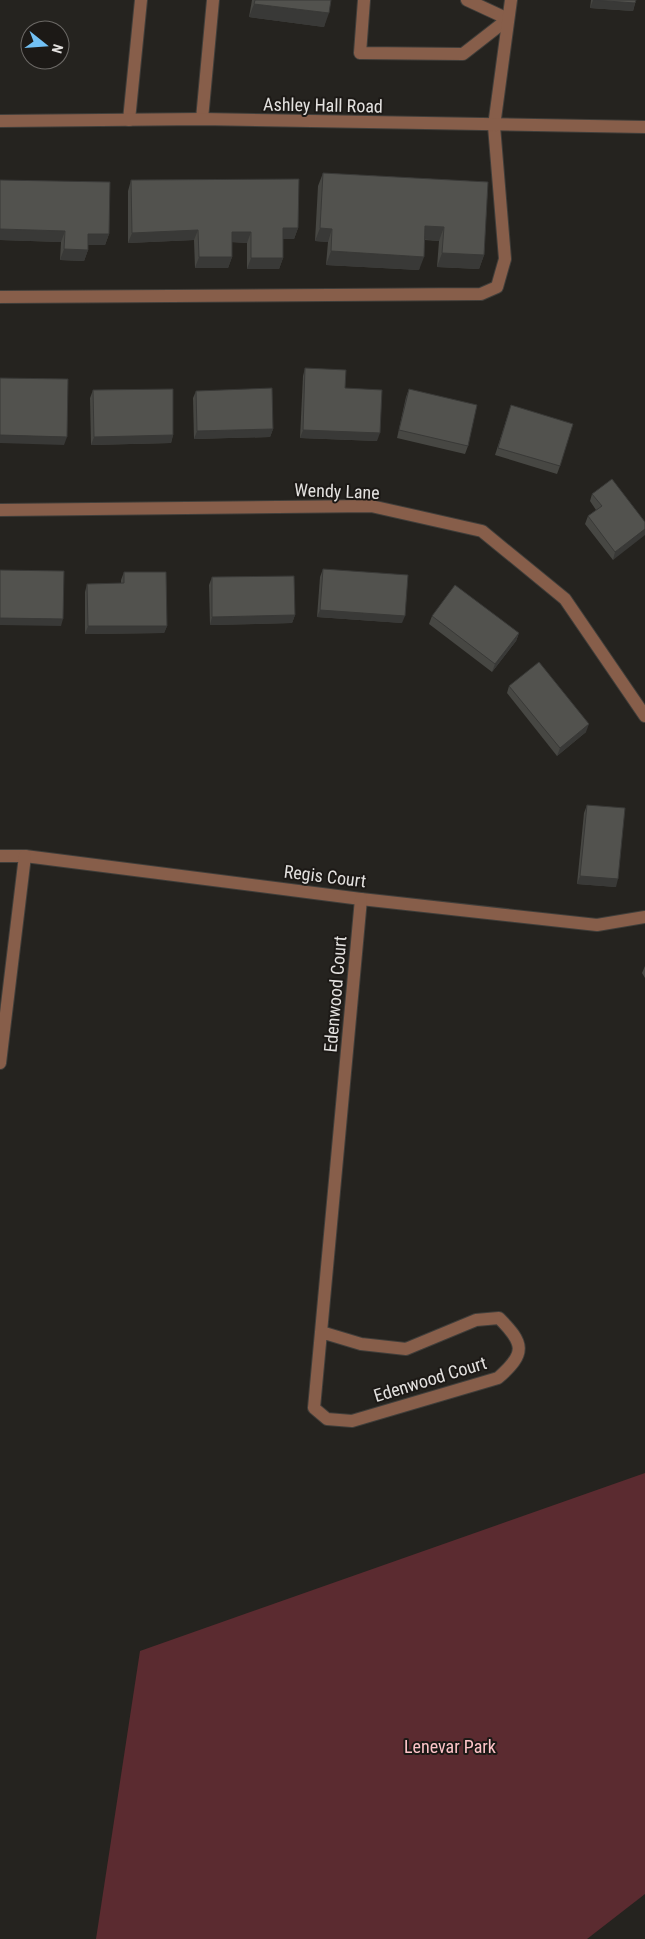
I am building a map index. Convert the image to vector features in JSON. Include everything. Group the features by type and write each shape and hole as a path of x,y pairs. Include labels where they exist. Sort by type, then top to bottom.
{"street":[{"path":"129,120 141,0"},
{"path":"202,120 213,0"},
{"path":"364,0 360,53 463,54 508,19"},
{"path":"467,0 508,19"},
{"path":"0,297 482,294 496,287 505,258 494,126 511,0"},
{"name":"Ashley Hall Road","path":"0,121 202,120 645,127"},
{"name":"Wendy Lane","path":"0,510 371,506 482,531 565,599 645,716"},
{"name":"Regis Court","path":"0,856 25,856 361,899 597,924 645,917"},
{"path":"0,1063 25,856"},
{"name":"Edenwood Court","path":"321,1332 361,1344 406,1349 476,1320 499,1318 517,1336 520,1347 513,1365 498,1378 352,1421 327,1418 314,1408 321,1332 361,899"}],"green space":[{"name":"Lenevar Park","path":"645,1473 645,1894 587,1939 96,1939 140,1651"}],"building":[{"path":"255,0 331,0 329,13 254,4"},
{"path":"593,0 636,0 635,3"},
{"path":"323,173 488,182 484,255 442,253 444,227 425,226 424,257 331,251 332,229 320,228"},
{"path":"299,179 298,228 283,228 283,258 251,258 251,232 232,232 232,257 199,257 198,230 132,233 131,180"},
{"path":"0,180 110,182 109,234 88,234 88,250 64,249 65,231 0,229"},
{"path":"305,368 346,370 345,388 382,390 380,433 303,430"},
{"path":"0,378 68,379 67,437 0,435"},
{"path":"272,388 273,429 197,431 196,391"},
{"path":"173,389 173,435 94,437 93,390"},
{"path":"409,389 477,405 468,446 399,430"},
{"path":"511,405 573,424 560,466 498,448"},
{"path":"612,479 645,522 645,529 615,552 588,516 602,506 592,494"},
{"path":"323,569 408,575 405,616 320,610"},
{"path":"0,570 64,571 63,619 0,618"},
{"path":"124,572 166,572 167,626 88,626 87,584 124,583"},
{"path":"294,576 295,615 212,617 212,577"},
{"path":"455,585 519,633 495,664 432,616"},
{"path":"539,662 589,724 560,748 509,686"},
{"path":"587,805 625,808 618,879 580,876"}]}
